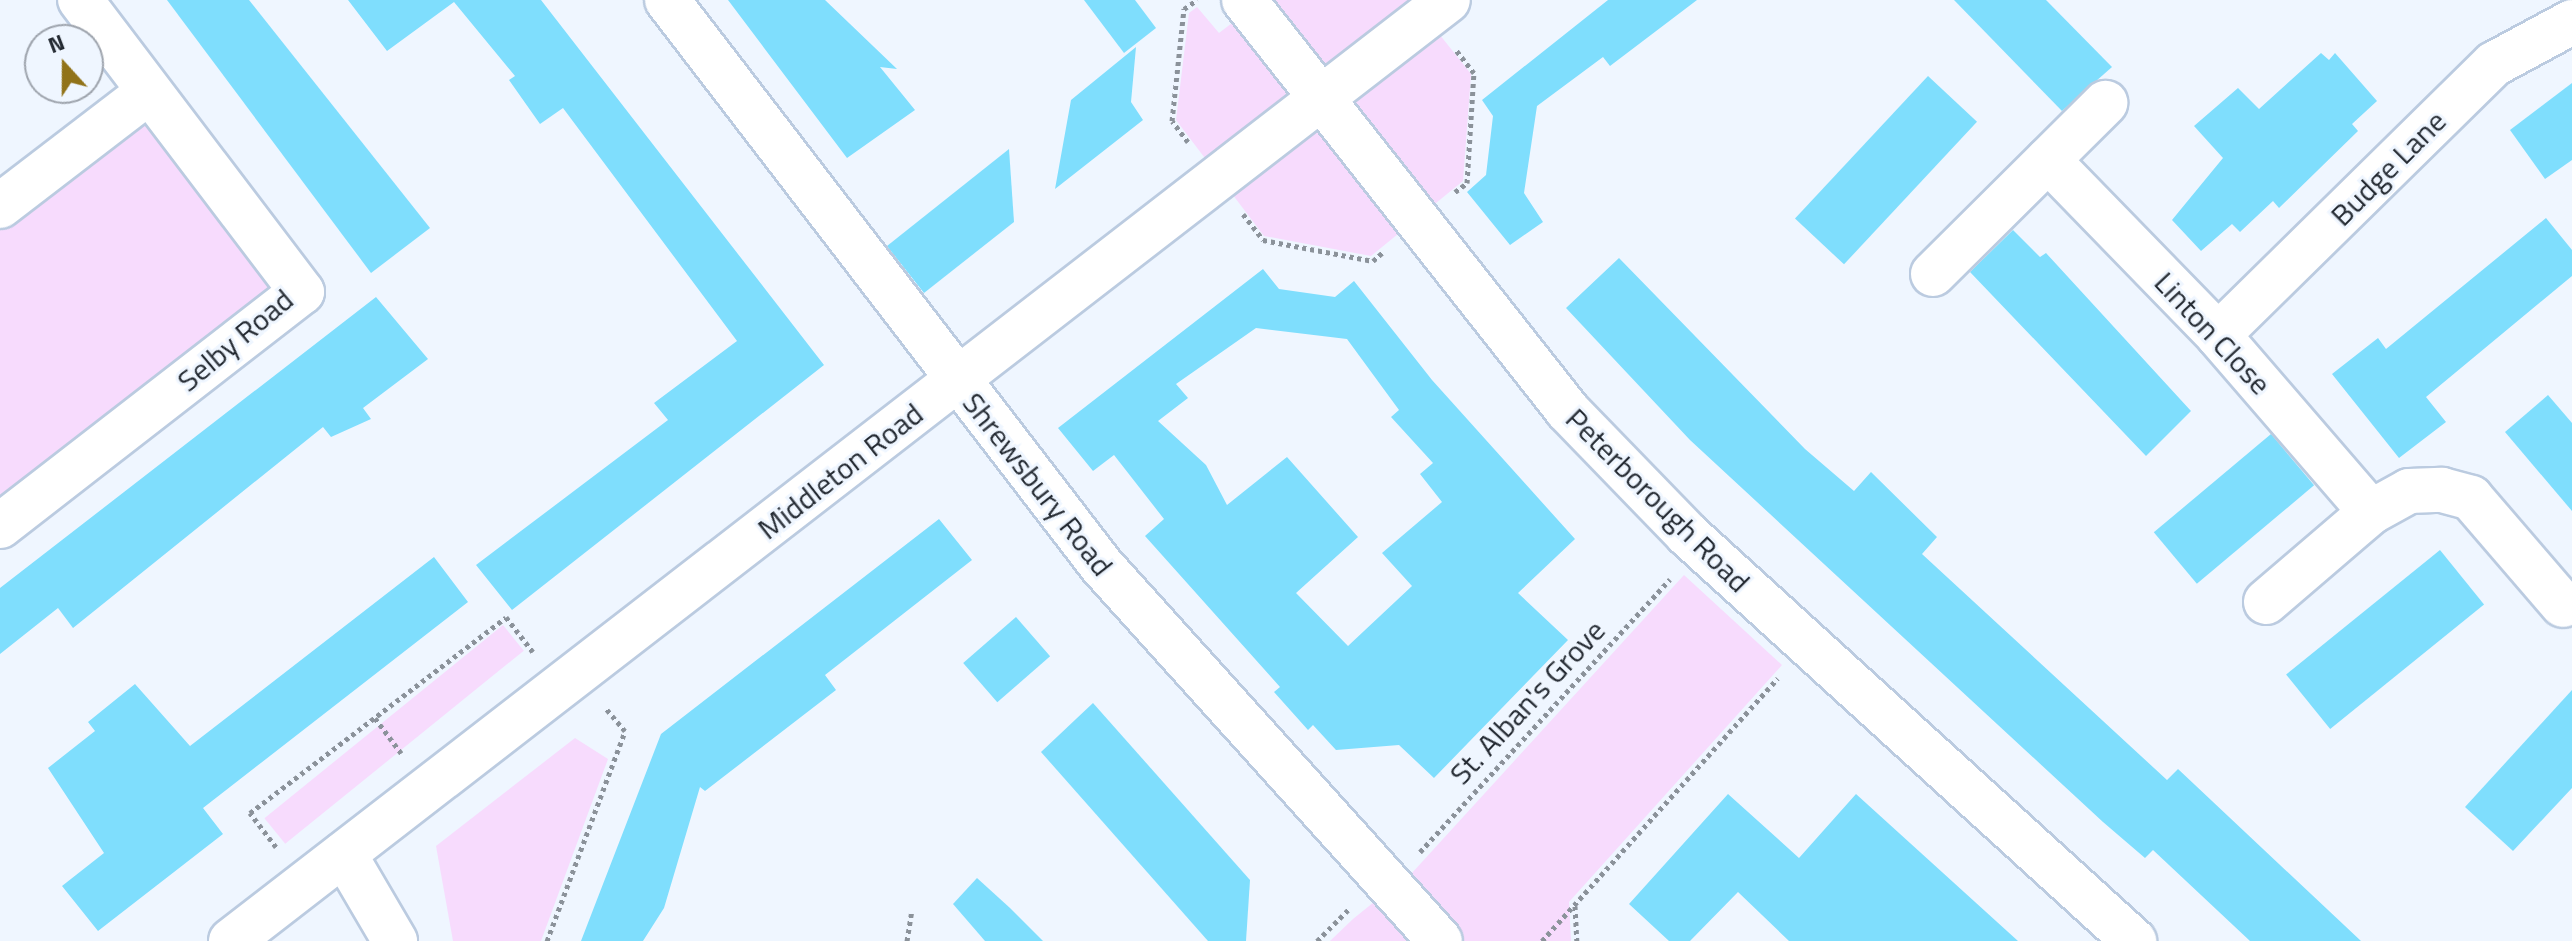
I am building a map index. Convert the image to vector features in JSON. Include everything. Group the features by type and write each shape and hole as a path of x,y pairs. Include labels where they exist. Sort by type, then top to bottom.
{"street":[{"name":"Selby Road","path":"0,526 302,292 146,94 80,0"},
{"name":"Shrewsbury Road","path":"667,0 956,381 1206,690 1387,889 1440,941"},
{"name":"Peterborough Road","path":"1244,0 1520,358 1701,547 2134,941"},
{"name":"Middleton Road","path":"231,941 1448,0"},
{"name":"Budge Lane","path":"2218,335 2494,64 2572,22"},
{"path":"0,206 146,94"},
{"path":"1933,274 2105,103"},
{"name":"Linton Close","path":"2048,160 2218,335 2371,512"},
{"path":"2266,602 2371,512 2409,491 2471,498 2563,605"},
{"path":"344,854 395,941"}],"path":[{"path":"1197,0 1184,9 1172,121 1217,180"},
{"name":"St. Alban's Grove","path":"1387,889 1701,547"},
{"path":"305,885 250,813 506,617 625,731 547,941"},
{"path":"1542,941 1808,645"},
{"path":"1575,905 1577,941"},
{"path":"907,941 912,910"}],"shaded area":[{"path":"1262,0 1412,0 1471,74 1463,181 1371,256 1264,236 1176,120 1189,13 1197,7 1219,33"},
{"path":"146,94 302,292 0,526 0,206"},
{"path":"1684,575 1782,665 1569,902 1571,941 1461,941 1401,885"},
{"path":"503,625 524,651 285,844 264,818"},
{"path":"575,738 608,759 541,941 453,941 436,846"},
{"path":"1379,898 1418,941 1330,941 1353,919"}],"building":[{"path":"167,0 249,0 430,228 371,273"},
{"path":"348,0 541,0 824,365 512,610 476,565 668,420 654,403 737,341 563,108 540,124 509,80 515,76 454,2 387,51"},
{"path":"728,0 825,0 897,69 880,67 915,110 847,158"},
{"path":"1084,0 1135,0 1156,28 1124,53"},
{"path":"1608,0 1697,0 1610,66 1603,57 1537,106 1524,193 1543,222 1510,245 1467,192 1486,175 1493,116 1482,100"},
{"path":"1954,0 2046,0 2112,67 2062,111"},
{"path":"1136,47 1131,102 1143,120 1055,189 1071,100"},
{"path":"2321,53 2329,60 2335,53 2377,101 2352,124 2358,131 2279,208 2273,201 2240,232 2232,224 2201,251 2172,220 2223,158 2194,126 2238,88 2259,109"},
{"path":"1928,76 1977,122 1844,264 1795,219"},
{"path":"2572,83 2572,160 2545,179 2510,130"},
{"path":"1009,149 1014,222 924,293 887,246"},
{"path":"2546,218 2572,250 2572,276 2426,397 2446,422 2399,458 2332,374 2378,338 2386,349"},
{"path":"2013,230 2040,257 2046,253 2191,411 2146,456 1970,272"},
{"path":"1619,258 1805,449 1854,491 1871,472 1937,537 1922,554 2167,780 2178,769 2361,941 2250,941 2153,850 2145,858 2103,822 1690,440 1566,308"},
{"path":"1263,269 1279,289 1335,297 1354,281 1432,380 1575,539 1518,593 1568,640 1434,778 1399,745 1336,750 1313,725 1308,730 1274,692 1280,687 1145,536 1164,519 1114,455 1093,471 1058,428","holes":["1256,328 1347,339 1399,410 1391,417 1433,463 1420,474 1442,502 1382,553 1412,586 1348,646 1296,593 1358,537 1287,457 1227,505 1206,465 1158,421 1188,398 1176,384"]},
{"path":"376,297 428,359 363,408 371,419 331,437 323,427 73,628 58,608 0,654 0,588"},
{"path":"2548,395 2572,423 2572,511 2505,432"},
{"path":"2271,434 2314,485 2197,584 2154,532"},
{"path":"939,519 972,560 825,675 836,690 705,791 700,787 664,908 643,941 581,941 661,734"},
{"path":"2440,550 2484,604 2330,729 2286,675"},
{"path":"434,557 468,602 203,808 223,834 98,931 62,886 104,853 48,768 95,731 88,722 135,684 190,746"},
{"path":"1016,617 1050,656 997,702 963,663"},
{"path":"2572,690 2572,788 2513,851 2465,807"},
{"path":"1093,703 1250,880 1246,941 1208,941 1041,752"},
{"path":"1728,794 1799,858 1856,794 2018,941 1789,941 1738,892 1690,941 1669,941 1629,904"},
{"path":"977,878 1043,941 985,941 953,904"}]}
